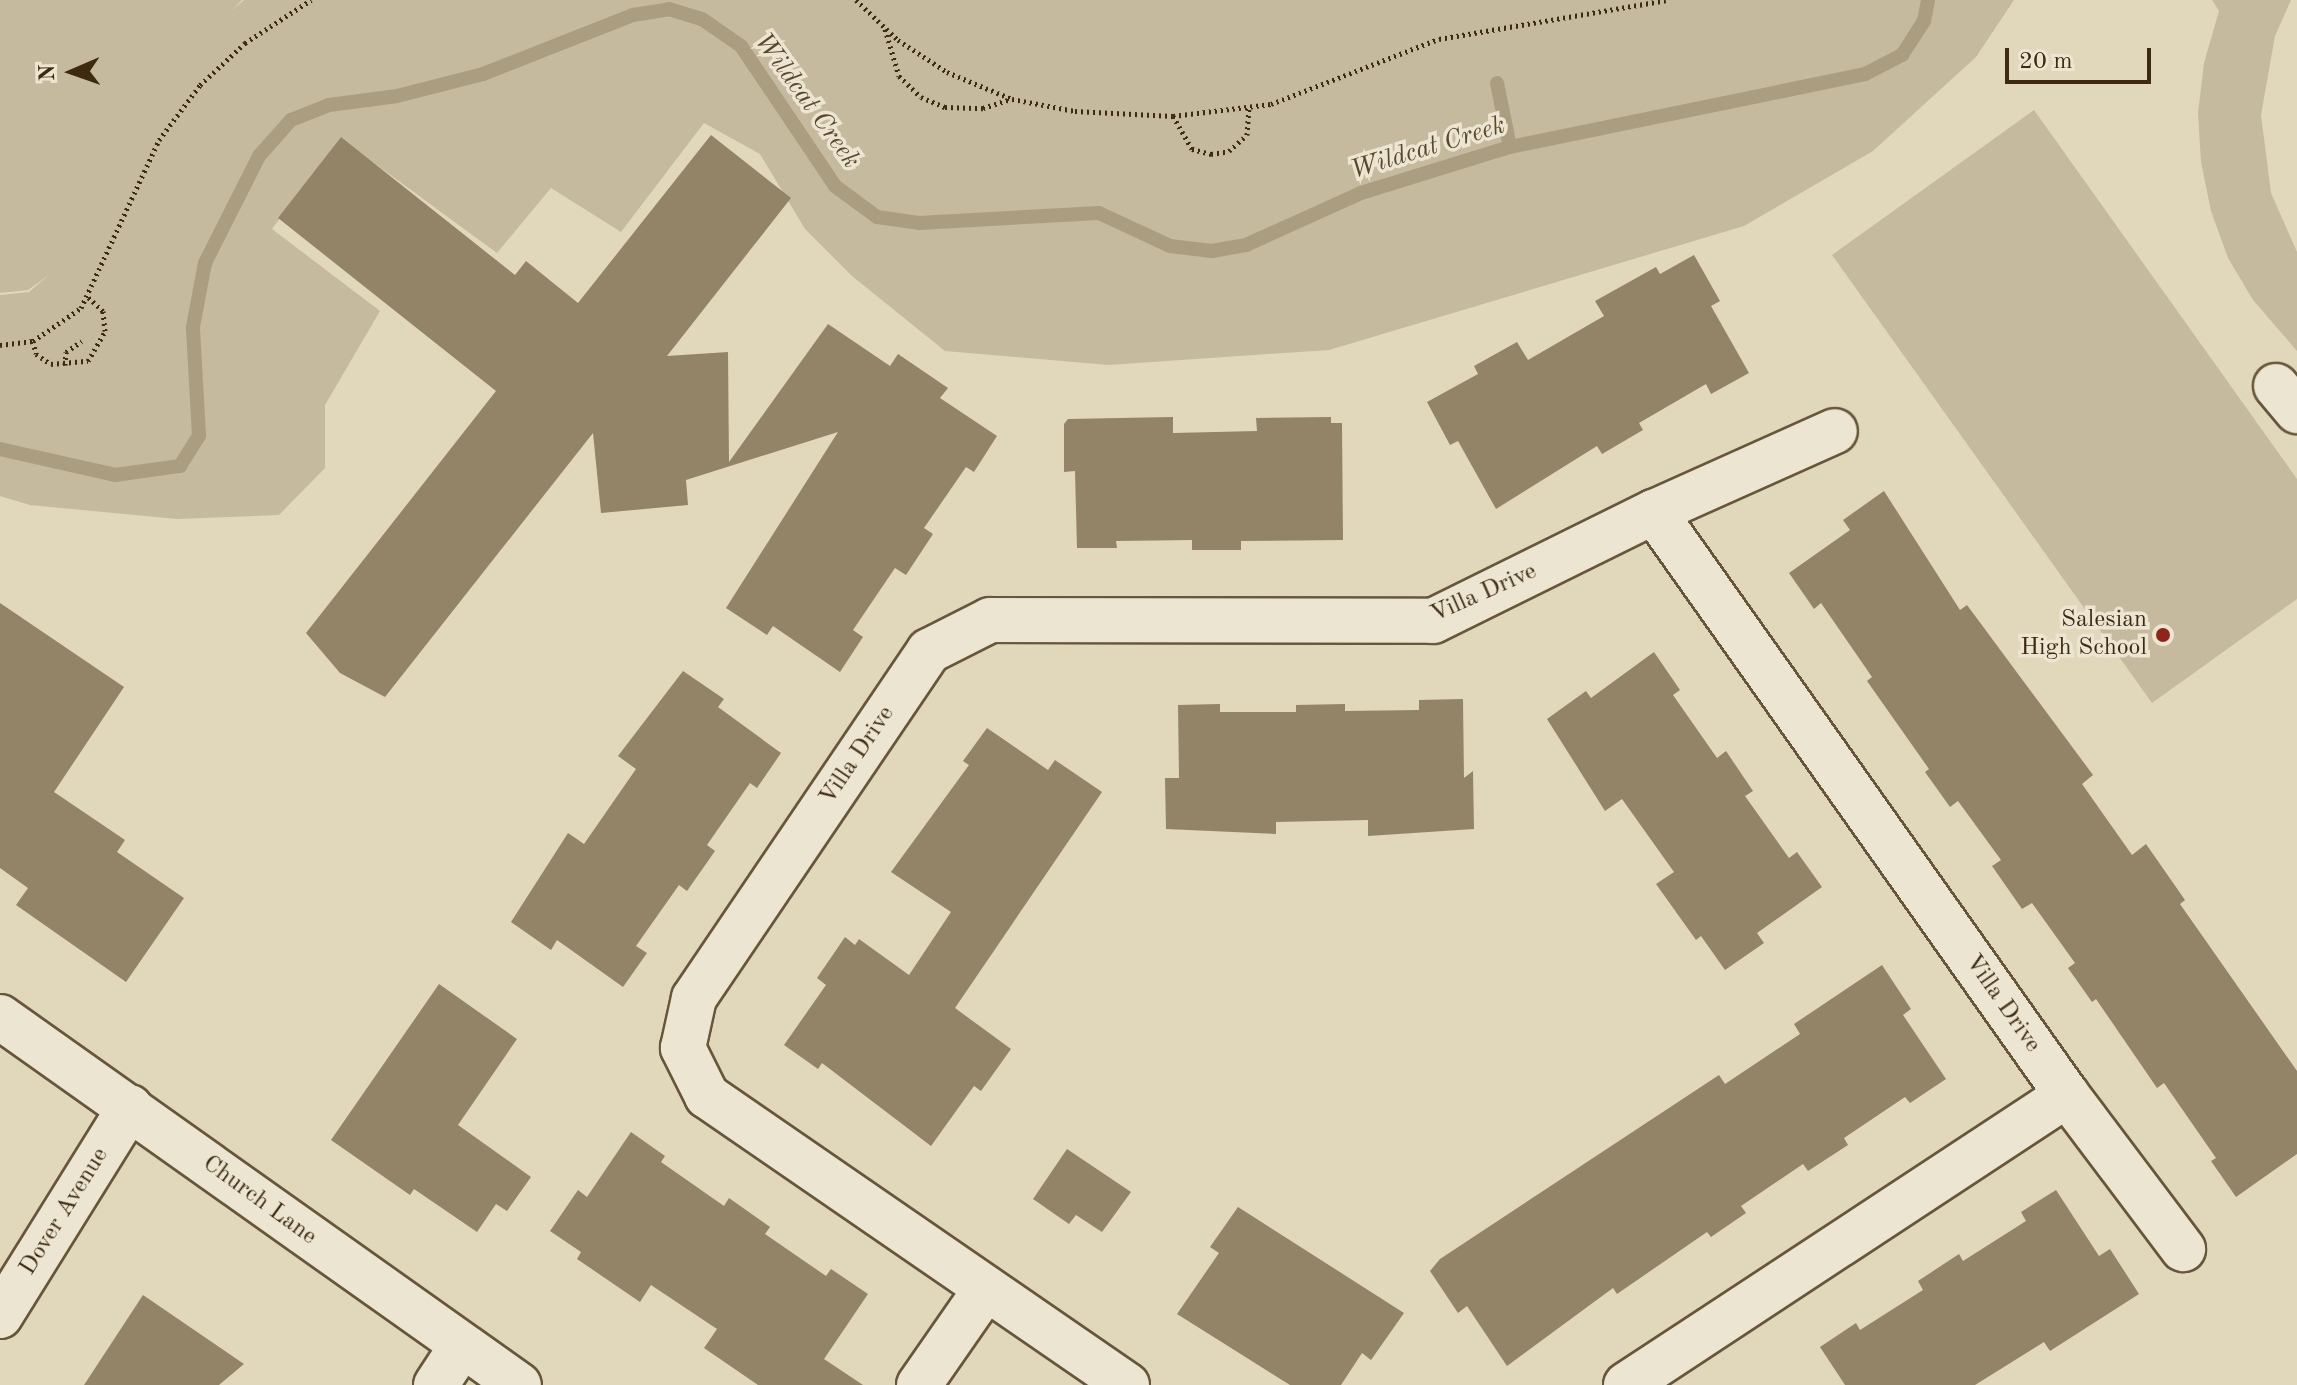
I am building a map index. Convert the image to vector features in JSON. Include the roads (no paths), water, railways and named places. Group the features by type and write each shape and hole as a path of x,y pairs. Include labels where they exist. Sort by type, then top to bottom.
{"street":[{"path":"1654,512 1835,431"},
{"name":"Villa Drive","path":"1127,1385 707,1096 683,1048 694,998 929,651 990,620 1433,621 1654,512 2067,1095 2183,1249"},
{"name":"Church Lane","path":"0,1017 130,1107 461,1347 519,1385"},
{"path":"1626,1385 2067,1095"},
{"name":"Dover Avenue","path":"0,1316 130,1107"},
{"path":"919,1385 985,1290"},
{"path":"436,1385 461,1347"}],"waterway":[{"name":"Wildcat Creek","path":"0,449 115,475 180,466 199,436 193,327 205,263 259,156 291,120 329,105 397,96 483,74 633,15 669,9 702,19 741,46 835,186 877,217 919,223 1099,213 1170,246 1212,251 1246,245 1361,193 1510,147 1865,74 1902,55 1924,21 1928,0"},
{"path":"1497,83 1510,147"}],"place":[{"name":"Salesian High School","path":"2163,635"}]}
